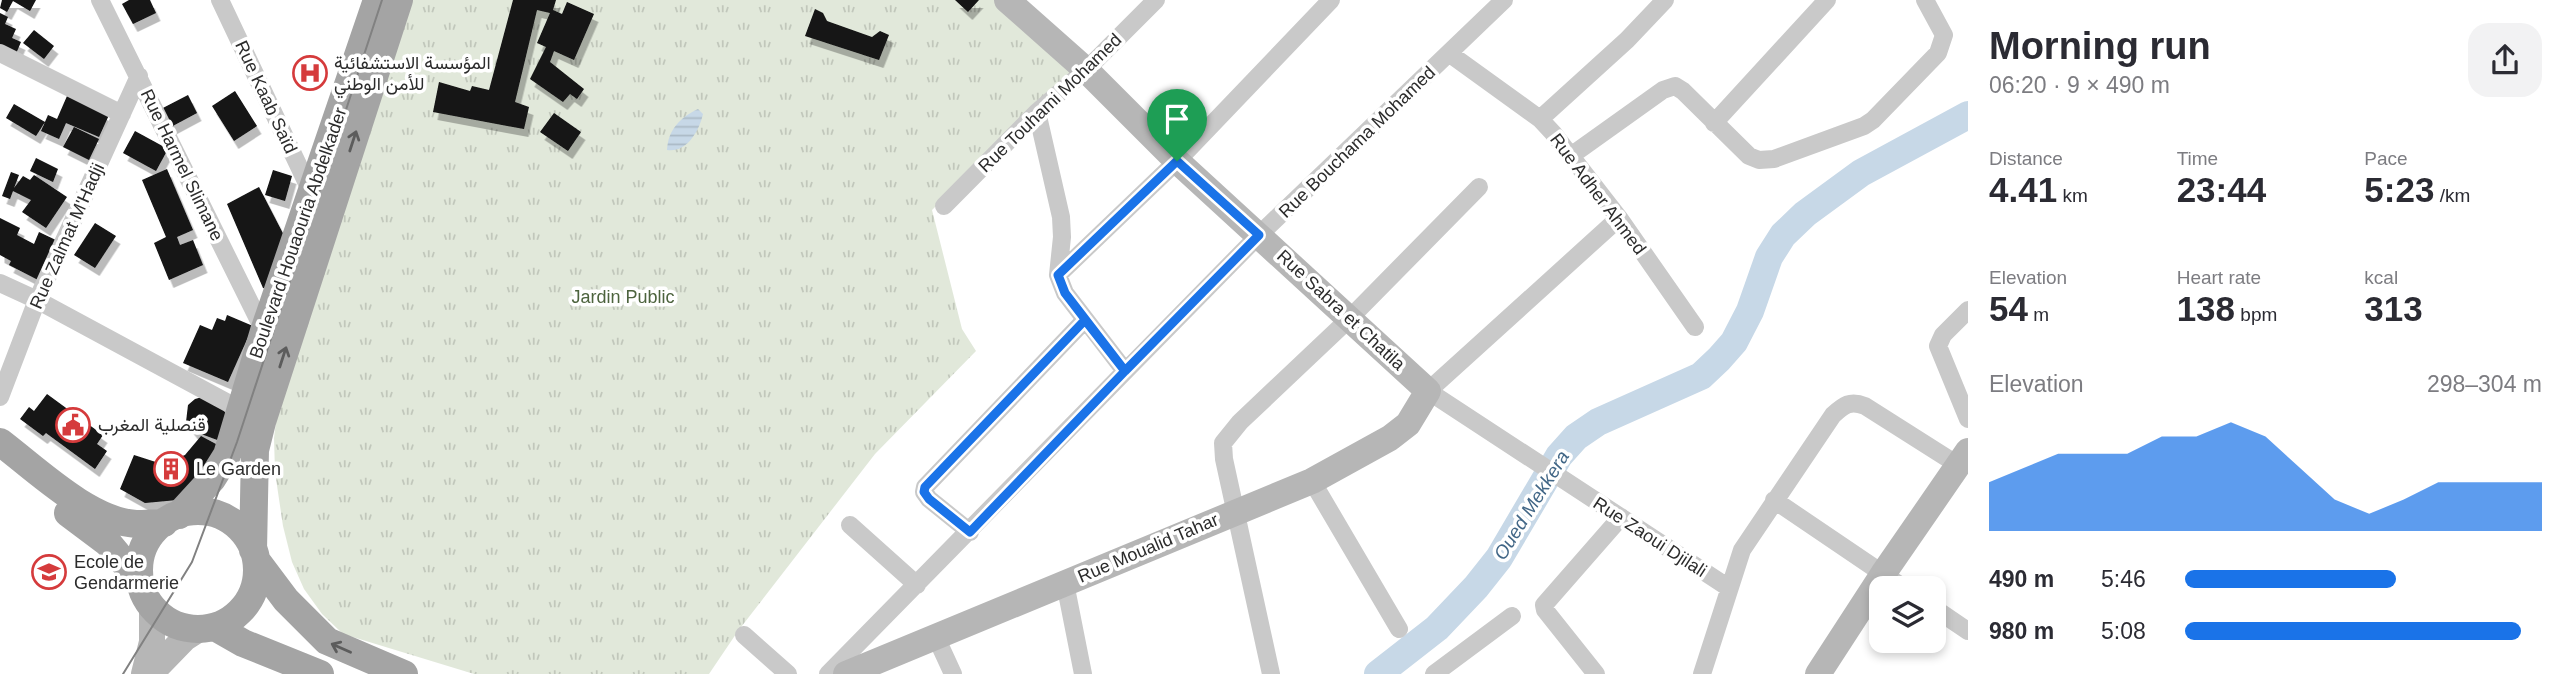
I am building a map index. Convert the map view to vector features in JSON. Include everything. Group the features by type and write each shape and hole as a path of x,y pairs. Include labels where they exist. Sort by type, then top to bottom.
{"main road":[{"name":"Boulevard Houaouria Abdelkader","path":"245,419 264,331 377,0"},
{"name":"Boulevard Houaouria Abdelkader","path":"245,419 399,0"},
{"path":"146,595 141,556 146,543 219,468 245,419"},
{"path":"207,628 230,620 243,608 252,594 257,577 254,460 245,419"},
{"path":"0,442 79,502 98,513 135,524 200,512 217,515 239,528 286,600 327,641 404,674"},
{"path":"0,466 97,533 167,621 183,627 207,628 320,674"}],"street":[{"name":"Rue Harmel Slimane","path":"100,0 264,331"},
{"name":"Rue Kaab Saïd","path":"220,0 312,194"},
{"name":"Rue Sabra et Chatila","path":"1007,0 1086,70 1177,161 1428,391"},
{"name":"Rue Touhami Mohamed","path":"944,206 1037,112 1086,70 1156,0"},
{"path":"1058,275 1177,161 1331,0"},
{"path":"1540,119 1627,40 1665,0"},
{"path":"1714,123 1827,0"},
{"path":"1572,155 1662,90 1675,86 1749,156 1759,160 1774,159 1864,126 1938,53 1944,35 1925,0"},
{"name":"Rue Bouchama Mohamed","path":"828,674 1259,235 1450,54 1501,1"},
{"path":"0,53 122,114"},
{"name":"Rue Adher Ahmed","path":"1450,54 1540,119 1572,155 1619,218 1695,327"},
{"name":"Rue Zalmat M'Hadji","path":"0,397 37,300 139,76"},
{"path":"1037,112 1059,207 1062,237 1058,275 1065,293 1125,371"},
{"path":"1269,674 1224,459 1223,443 1240,422 1350,318 1479,187"},
{"path":"1428,391 1619,218"},
{"path":"0,283 37,300 245,419"},
{"path":"1968,310 1943,335 1938,346 1968,419"},
{"path":"970,532 929,499 924,492 925,487 1085,320"},
{"name":"Rue Zaoui Djilali","path":"1428,391 1729,588"},
{"name":"Rue Moualid Tahar","path":"854,672 1312,481 1390,438 1408,424 1428,391"},
{"path":"1701,673 1742,550 1833,415 1845,404 1855,402 1865,406 1963,458 1896,576"},
{"path":"1312,481 1399,629"},
{"path":"1774,500 1886,576"},
{"path":"1596,674 1546,612 1544,605 1621,517"},
{"path":"850,525 917,585"},
{"path":"1065,583 1083,674"},
{"path":"144,674 152,642 146,595"},
{"path":"1818,674 1869,611"},
{"path":"1434,674 1513,616"},
{"path":"1946,616 1968,631"},
{"path":"150,674 185,638 207,628"},
{"path":"744,635 788,674"},
{"path":"936,637 953,674"}],"green space":[{"name":"Jardin Public","path":"408,0 1008,0 1072,72 932,210 962,329 976,351 875,454 738,631 709,674 474,674 343,634 322,614 304,589 292,562 283,526 275,472 274,438 278,405"}],"water":[{"path":"698,109 703,114 691,140 680,148 667,150 676,125"}],"building":[{"path":"2,0 36,0 30,11 13,1 7,12 0,8"},
{"path":"129,0 150,0 156,13 133,24 122,4"},
{"path":"513,0 556,0 553,10 562,14 567,2 594,14 574,60 554,51 550,62 584,89 577,99 570,94 563,102 530,79 546,47 537,43 550,13 537,10 515,102 529,107 524,129 433,112 439,82 470,91 472,86 489,90"},
{"path":"955,0 979,0 968,12"},
{"path":"815,9 823,13 827,21 872,37 880,31 889,35 879,60 805,36"},
{"path":"0,13 8,17 5,24 16,29 12,38 21,42 15,56 0,49"},
{"path":"34,30 54,46 44,59 23,43"},
{"path":"235,91 257,126 234,141 212,106"},
{"path":"188,95 197,113 169,128 159,110"},
{"path":"67,96 109,115 99,137 66,123 59,139 41,131 48,115 57,119"},
{"path":"14,104 45,122 36,136 6,118"},
{"path":"554,113 581,132 568,151 540,132"},
{"path":"74,127 99,139 89,160 63,147"},
{"path":"135,131 168,149 156,171 123,153"},
{"path":"36,158 58,169 53,182 30,171"},
{"path":"167,169 193,230 177,237 180,245 193,240 203,265 169,280 154,243 166,237 142,180"},
{"path":"273,170 292,176 285,201 265,195"},
{"path":"11,172 19,175 14,188 23,176 30,180 34,175 67,197 46,228 22,212 31,200 13,191 10,199 2,196"},
{"path":"259,187 289,245 269,289 263,288 227,204"},
{"path":"0,218 20,228 17,235 34,244 39,232 60,242 40,281 9,265 11,261 0,255"},
{"path":"95,223 116,236 95,268 74,255"},
{"path":"227,315 253,326 228,382 183,363 200,325 212,330 217,318 225,321"},
{"path":"47,394 103,435 97,444 107,451 95,469 46,433 43,436 20,419 29,407 34,411"},
{"path":"206,396 223,406 226,416 220,441 193,431 186,422 188,405 195,399"},
{"name":"Le Garden","path":"201,436 227,450 177,500 145,503 120,489 134,455 162,464 185,455"}],"waterway":[{"name":"Oued Mekkera","path":"1378,674 1437,628 1476,587 1499,558 1559,456 1576,437 1598,422 1701,376 1719,359 1734,342 1750,311 1769,257 1783,235 1805,214 1861,173 1968,115"}],"tram line":[{"path":"123,674 192,562 237,442 382,0"}],"place":[{"name":"المؤسسة الاستشفائية للأمن الوطني","path":"310,73"},
{"name":"قنصلية المغرب","path":"73,425"},
{"name":"Le Garden","path":"171,469"},
{"name":"Ecole de Gendarmerie","path":"49,572"}],"route":[{"path":"1177,161 1058,275 1065,293 1125,371 970,532 929,499 924,492 925,487 1085,320 1125,371 1259,235 1177,161"}]}
